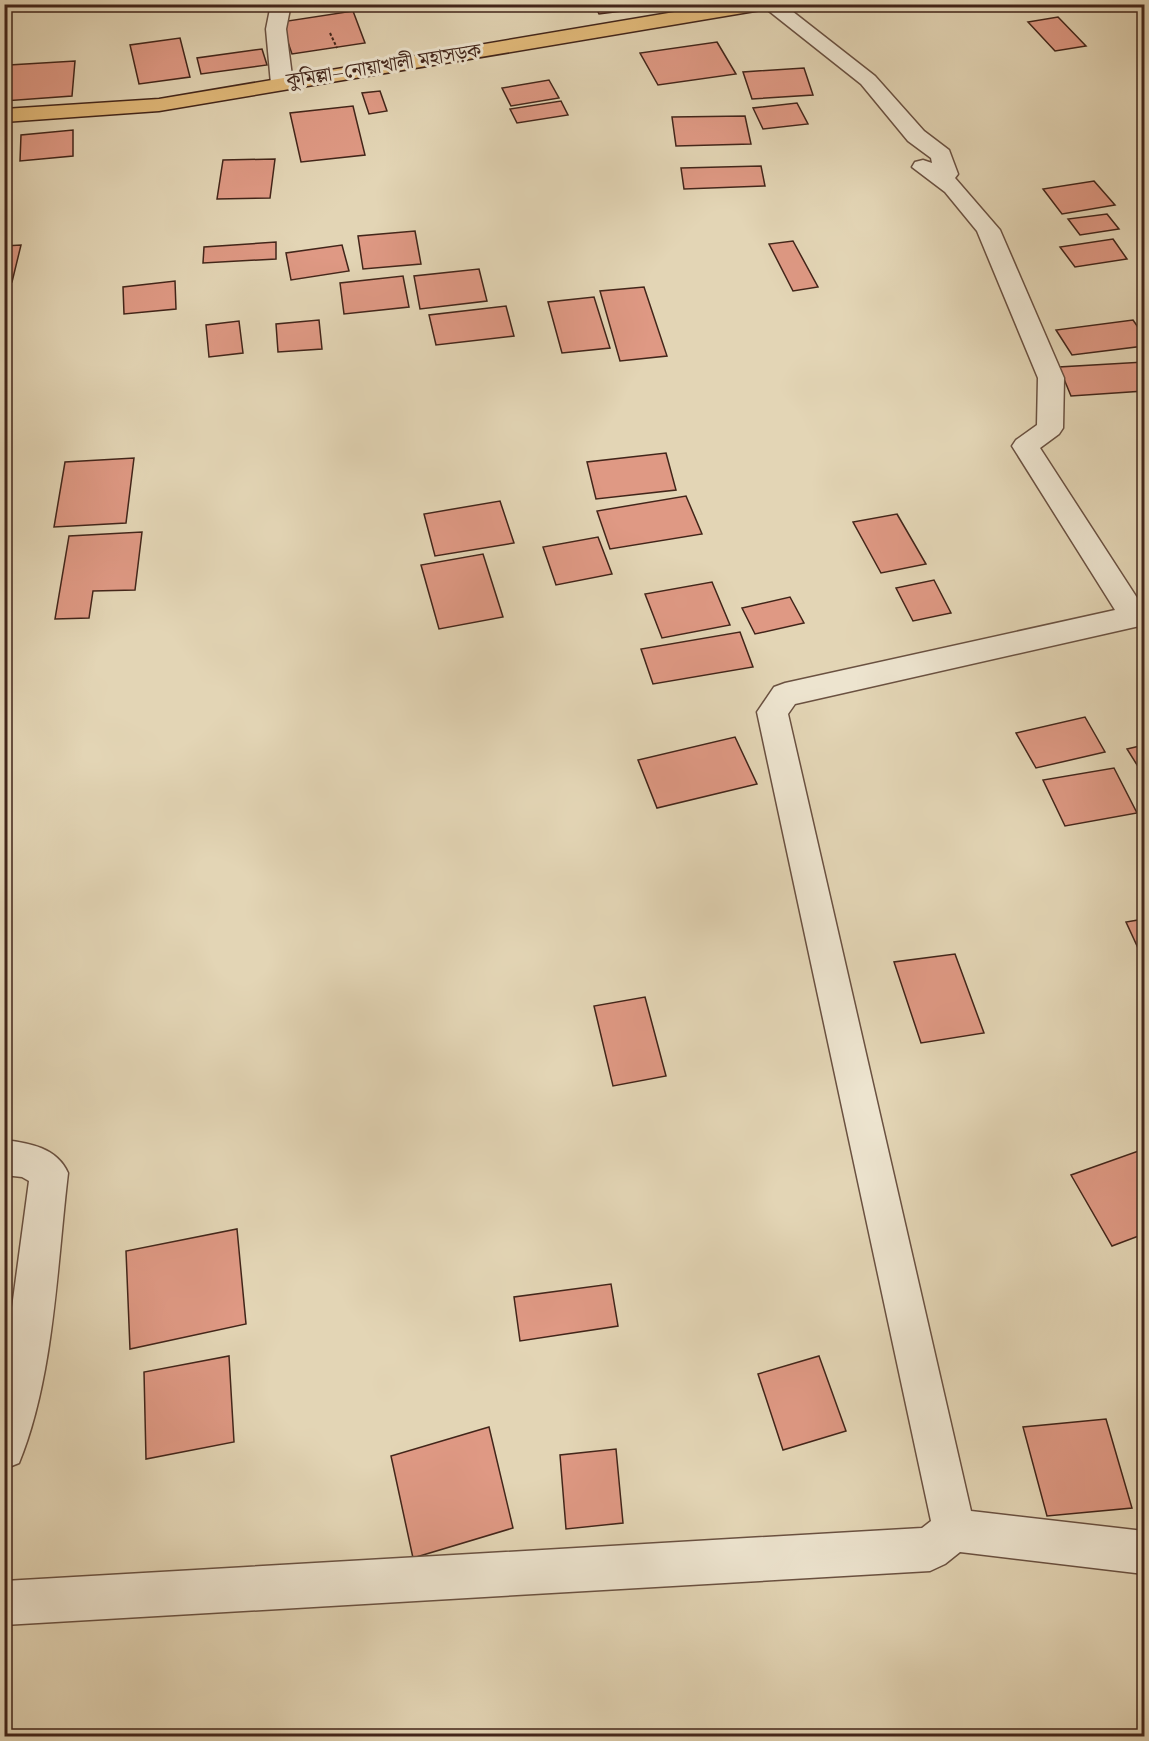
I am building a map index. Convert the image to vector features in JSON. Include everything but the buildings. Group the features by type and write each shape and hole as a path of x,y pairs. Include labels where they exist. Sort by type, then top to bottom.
{"highway":[{"name":"কুমিল্লা–নোয়াখালী মহাসড়ক","path":"4,116 159,105 761,4"}],"street":[{"path":"281,4 276,29 282,84"},
{"path":"770,4 868,80 916,136 941,155 947,174 923,167 953,187 988,230 1051,378 1050,429 1025,446 1139,615 785,695 772,712 954,1530"},
{"path":"4,1157 28,1160 49,1173 25,1366 4,1448"},
{"path":"4,1603 930,1549 954,1530 1144,1553"}]}
